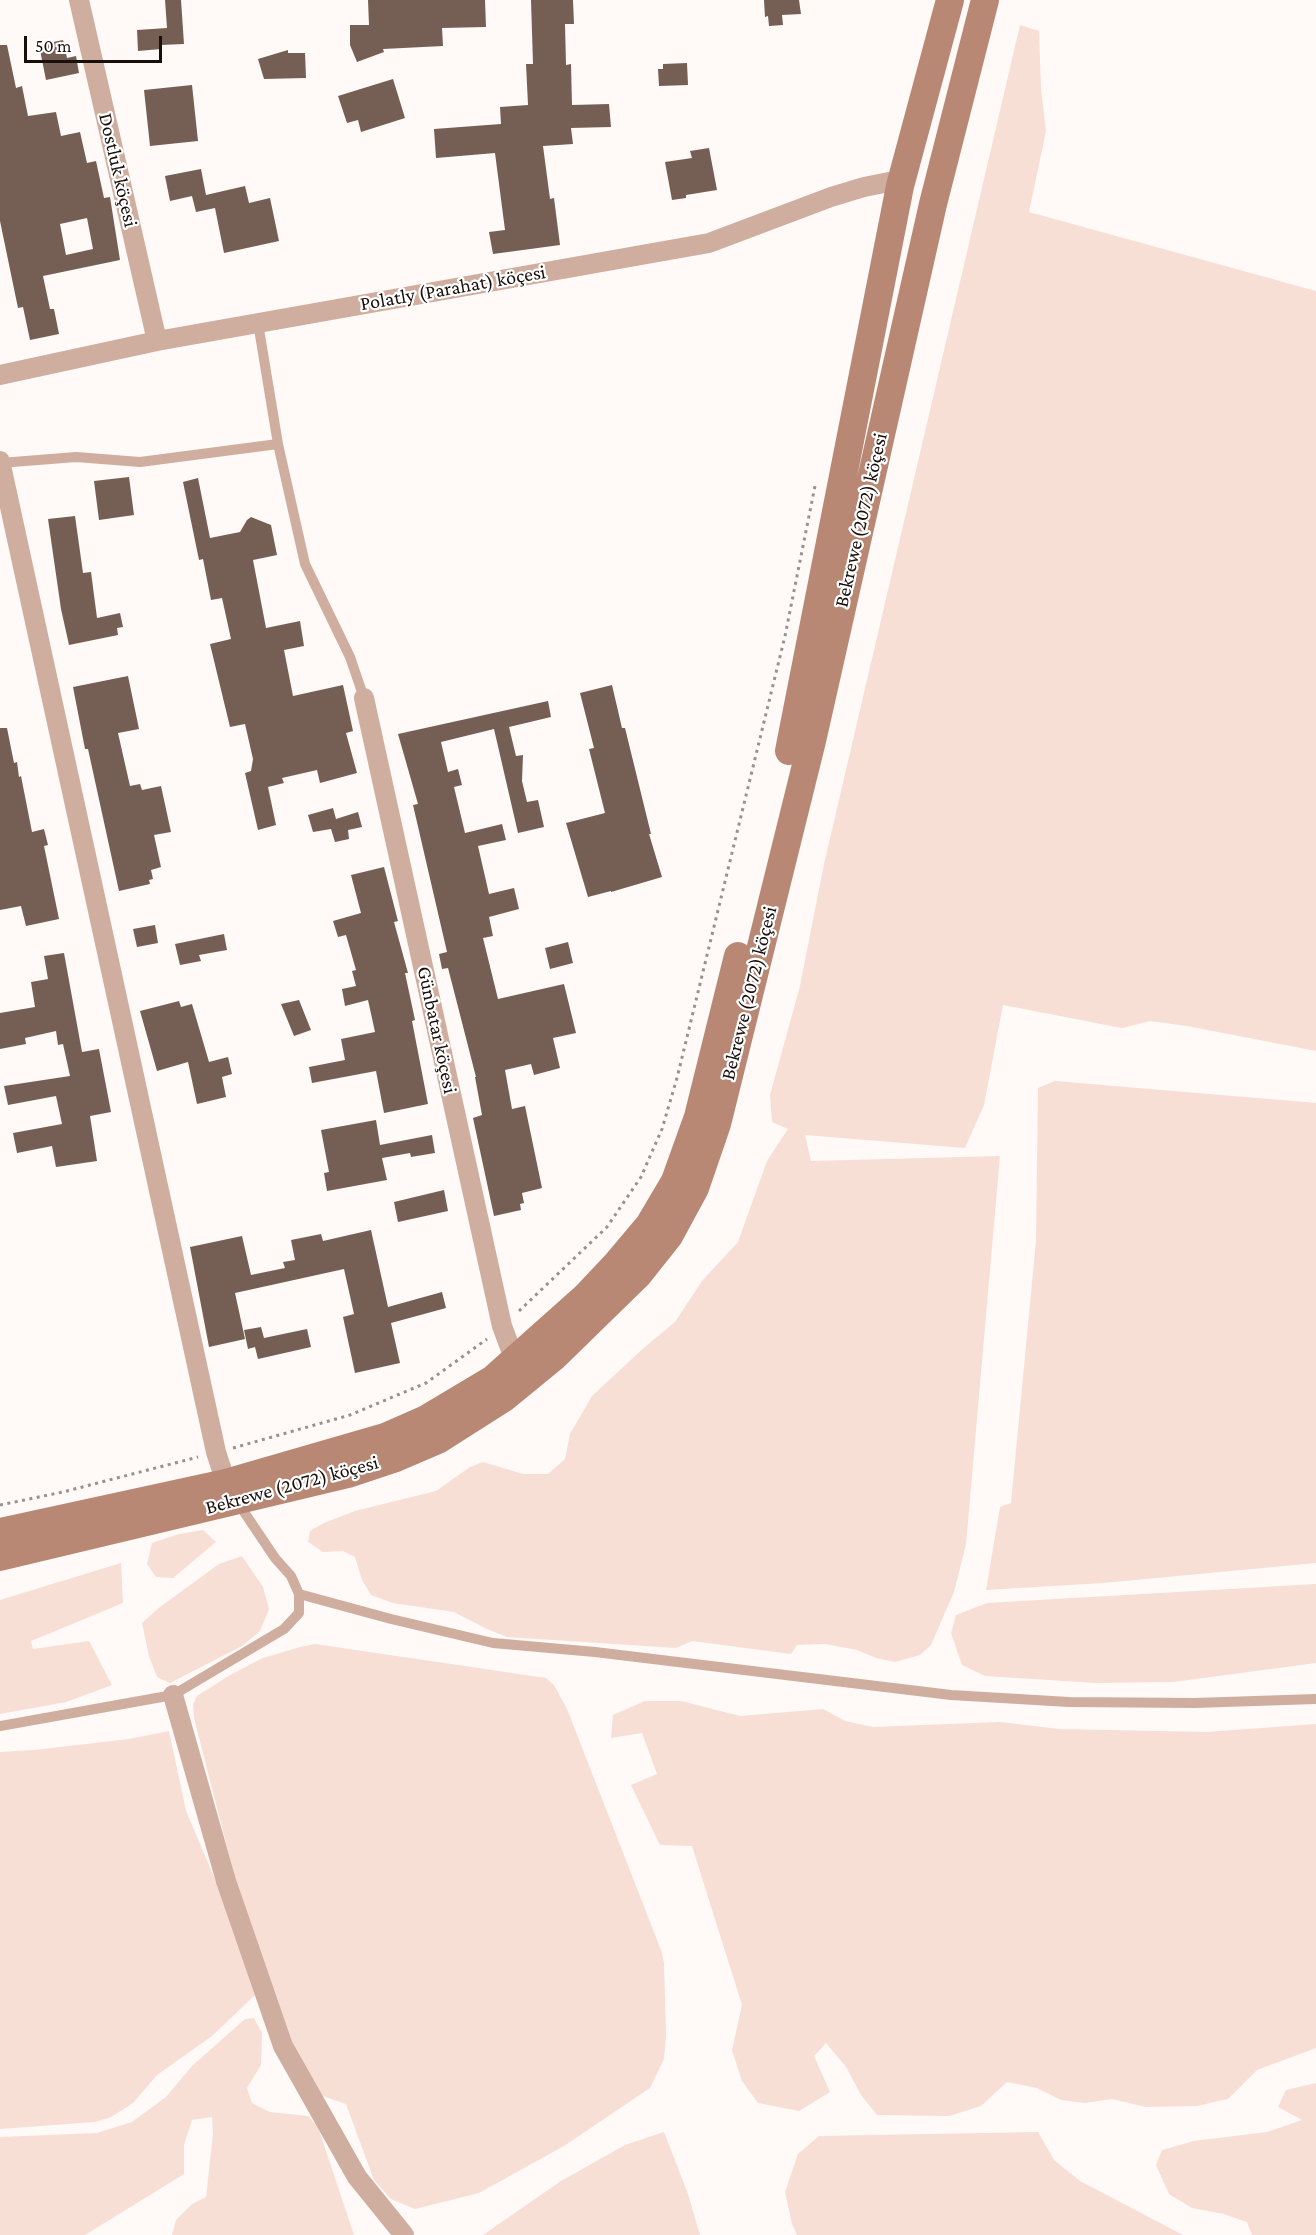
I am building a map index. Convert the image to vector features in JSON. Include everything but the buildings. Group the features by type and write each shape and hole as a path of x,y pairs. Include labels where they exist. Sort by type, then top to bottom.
{"main road":[{"name":"Bekrewe (2072) köçesi","path":"0,1557 231,1492 385,1437 426,1419 493,1379 515,1361 585,1297 649,1225 675,1181 698,1117 793,738 900,186 950,0"},
{"name":"Bekrewe (2072) köçesi","path":"0,1532 348,1474 396,1458 438,1440 504,1398 554,1358 638,1275 669,1236 695,1188 717,1125 812,741 933,204 985,0"}],"street":[{"name":"Dostluk köçesi","path":"79,0 157,341"},
{"name":"Polatly (Parahat) köçesi","path":"0,375 157,341 709,243 831,197 864,187 890,183 900,186"},
{"path":"0,462 216,1452 231,1492"},
{"name":"Günbatar köçesi","path":"364,698 502,1326 515,1361"},
{"path":"173,1695 226,1881 283,2046 357,2177 404,2235"}],"lane":[{"path":"258,323 278,444 305,564 350,657 364,698"},
{"path":"0,462 76,457 140,462 278,444"},
{"path":"0,1726 173,1695 284,1629 299,1613 299,1594 291,1576 275,1558 231,1492"},
{"path":"299,1594 493,1643 595,1652 951,1695 1069,1702 1194,1703 1316,1699"}],"path":[{"path":"0,1505 63,1492 350,1415 426,1383 462,1359 502,1326 607,1227 642,1177 662,1129 677,1078 785,636 817,481"}],"shaded area":[{"path":"1020,25 1039,31 1041,89 1046,131 1029,212 1316,291 1316,1051 1187,1026 1150,1021 1122,1028 1003,1005 984,1105 965,1148 805,1135 811,1161 1000,1156 966,1544 954,1592 931,1645 920,1655 895,1662 876,1658 857,1650 825,1644 797,1645 791,1654 692,1641 676,1648 507,1637 454,1612 393,1603 371,1595 362,1580 355,1557 343,1551 323,1552 308,1542 310,1531 355,1511 436,1491 470,1467 483,1462 523,1474 548,1474 565,1459 570,1434 592,1396 675,1322 702,1281 738,1242 767,1161 788,1129 772,1122 770,1095 800,986 824,864"},
{"path":"1055,1081 1316,1103 1316,1563 1103,1583 986,1590 1000,1507 1011,1503 1036,1241 1038,1088"},
{"path":"203,1530 216,1542 173,1578 156,1577 147,1564 152,1543 179,1534"},
{"path":"242,1556 263,1587 269,1609 260,1631 242,1646 170,1683 157,1677 149,1656 142,1623 219,1564"},
{"path":"121,1563 123,1603 31,1641 33,1649 89,1641 112,1685 66,1702 0,1714 0,1600"},
{"path":"1316,1584 1316,1663 1173,1682 1096,1683 985,1676 962,1665 951,1633 956,1615 987,1603"},
{"path":"315,1644 546,1678 554,1685 567,1709 661,1950 664,1963 666,2035 664,2059 650,2088 564,2146 479,2193 415,2209 391,2199 374,2180 346,2104 317,2094 302,2069 272,1993 235,1878 194,1718 193,1704 197,1696 230,1675 263,1658"},
{"path":"645,1701 681,1701 740,1716 823,1709 845,1721 873,1727 1000,1722 1059,1729 1206,1732 1316,1724 1316,2048 1257,2070 1228,2099 1197,2106 1146,2107 1112,2099 1085,2103 1061,2100 1037,2088 1007,2082 981,2106 949,2116 877,2115 861,2095 846,2067 826,2043 814,2056 830,2092 799,2111 758,2103 742,2081 732,2050 742,2005 692,1846 660,1845 631,1785 657,1774 642,1733 611,1738 613,1715"},
{"path":"169,1731 186,1811 220,1891 256,1994 212,2036 157,2075 133,2103 111,2117 95,2122 0,2129 0,1752 129,1739"},
{"path":"254,2018 262,2033 261,2065 247,2088 252,2103 270,2112 308,2116 318,2127 354,2235 172,2235 176,2220 192,2204 206,2197 213,2134 212,2117 192,2120 184,2145 184,2174 85,2235 0,2235 0,2137 97,2133 132,2122 166,2097 192,2066 245,2019"},
{"path":"1316,2083 1316,2235 1252,2235 1247,2222 1224,2214 1192,2208 1169,2194 1156,2165 1162,2150 1194,2141 1267,2132 1302,2120 1278,2107 1286,2090"},
{"path":"664,2132 688,2194 700,2235 483,2235 561,2181 625,2145"},
{"path":"1038,2132 1054,2160 1080,2181 1183,2235 797,2235 792,2224 785,2192 798,2154 819,2136"}]}
